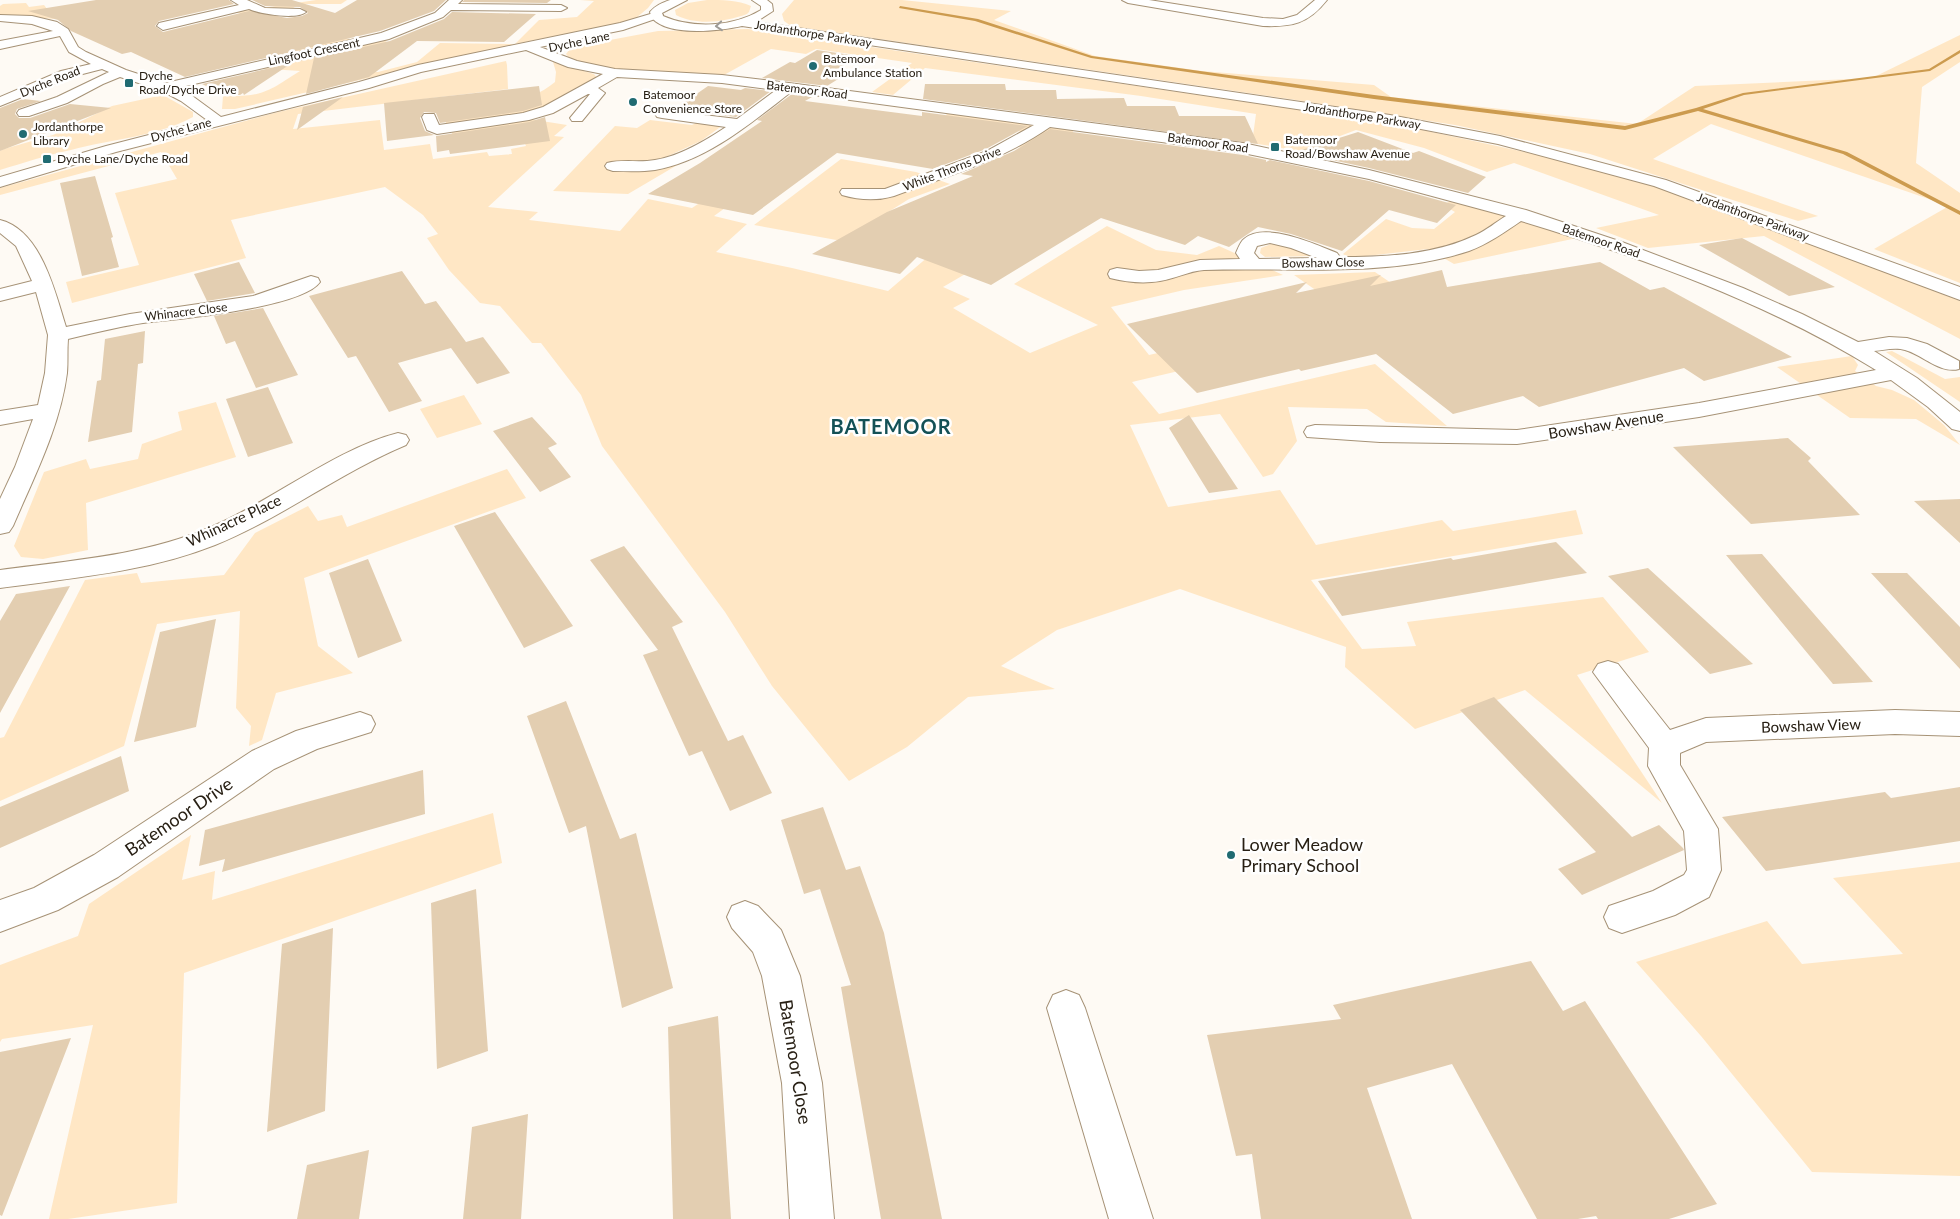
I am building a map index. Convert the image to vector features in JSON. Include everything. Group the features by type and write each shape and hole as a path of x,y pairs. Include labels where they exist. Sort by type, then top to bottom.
{"street":[{"path":"237,0 263,11 300,12"},
{"path":"551,17 571,0"},
{"name":"Dyche Lane","path":"0,182 217,121 364,85 432,74 623,26 661,7 681,0"},
{"name":"Dyche Lane","path":"661,7 658,18 665,22 676,25 704,27 743,23 760,17 767,11 766,4 758,0"},
{"path":"1128,0 1263,22 1284,23 1301,20 1321,0"},
{"path":"453,3 562,8"},
{"name":"Lingfoot Crescent","path":"165,87 385,36 425,21 453,3"},
{"path":"163,26 249,6"},
{"path":"0,18 43,22 64,32"},
{"name":"Jordanthorpe Parkway","path":"743,23 1390,120 1500,140 1660,183 1960,294"},
{"name":"Dyche Lane","path":"532,48 676,25"},
{"path":"0,45 64,32"},
{"name":"Dyche Road","path":"64,32 73,49 121,73 165,87 186,98 217,121"},
{"name":"Batemoor Road","path":"532,48 573,64 614,73 722,79 792,79 1049,121 1243,148 1321,163 1422,186 1520,214 1640,254 1787,315 1856,349 1894,373 1960,424"},
{"name":"Dyche Road","path":"0,102 66,74 102,65"},
{"path":"722,79 744,71 770,72"},
{"path":"24,113 62,100 121,73"},
{"path":"429,117 432,127 437,130 517,119 548,110 614,73"},
{"path":"613,166 655,165 693,152 740,124 792,79"},
{"path":"576,118 598,93 588,88"},
{"path":"662,114 740,124"},
{"name":"White Thorns Drive","path":"848,192 876,195 888,193 1013,145 1049,121"},
{"name":"Bowshaw Close","path":"1117,274 1139,277 1159,276 1200,265 1384,262 1436,254 1454,249 1484,238 1520,214"},
{"path":"0,225 24,243 43,284 58,335 56,373 48,410 27,467 0,526"},
{"path":"1254,264 1245,253 1246,247 1251,242 1266,237 1302,246 1348,263"},
{"name":"Whinacre Close","path":"58,335 134,319 211,310 270,299 311,282"},
{"path":"0,295 43,284"},
{"path":"1856,349 1886,343 1900,343 1923,350 1952,366"},
{"name":"Bowshaw Avenue","path":"1315,432 1517,437 1699,410 1894,373"},
{"path":"0,418 48,410"},
{"name":"Whinacre Place","path":"0,579 151,555 206,538 254,515 368,452 398,440"},
{"path":"1608,672 1665,746 1664,766 1701,829 1704,870 1697,886 1662,904 1622,917"},
{"name":"Bowshaw View","path":"1665,746 1690,734 1706,730 1895,722 1960,724"},
{"name":"Batemoor Drive","path":"0,916 46,898 106,866 263,760 307,740 360,724"},
{"name":"Batemoor Close","path":"745,917 768,942 781,976 802,1084 812,1219"},
{"path":"1066,1008 1131,1219"}],"shaded area":[{"path":"316,0 347,0 341,4 300,4 271,21 314,38 360,39 290,55 270,46 270,22 235,12"},
{"path":"580,0 654,0 636,18 515,44 539,20 577,17 594,1"},
{"path":"707,0 735,1 751,6 747,14 720,21 693,21 676,15 675,10 688,3"},
{"path":"794,0 902,0 1011,11 994,20 1095,56 1202,71 1374,85 1391,97 1637,124 1695,86 1872,78 1960,35 1960,62 1922,87 1916,163 1960,193 1960,283 1874,249 1949,206 1711,124 1653,159 1818,216 1798,221 1590,154 1455,125 791,26 784,21 782,14"},
{"path":"26,3 29,7 44,5 55,19 0,15 0,6 3,4"},
{"path":"748,29 1390,123 1530,153 1653,185 1762,224 1960,301 1960,339 1764,236 1648,248 1596,228 1659,215 1514,163 1487,172 1424,148 1356,130 1300,151 1252,143 1256,114 1141,96 925,68 893,95 872,92 912,63 816,49 806,54 771,49 724,75 638,72 603,67 570,59 566,54 570,49 578,46 658,31"},
{"path":"388,40 351,71 378,72 417,62 440,43 515,44 235,109 222,109 223,96 264,92 300,71 253,68"},
{"path":"506,61 508,89 298,114 293,129 380,120 384,150 430,144 433,159 487,152 489,156 512,154 511,149 526,146 520,131 452,137 452,131 529,119 567,125 554,136 564,137 488,207 538,212 529,220 620,231 648,199 692,208 788,144 807,148 714,216 747,224 716,252 888,291 929,256 1082,206 943,287 970,299 953,308 1030,353 1098,325 1014,284 1107,226 1156,250 1197,255 1219,246 1283,275 1184,290 1111,307 1149,355 1244,333 1357,329 1132,382 1159,414 1375,364 1447,426 1386,422 1367,409 1288,407 1297,441 1273,474 1263,477 1220,414 1130,425 1168,507 1280,490 1316,545 1442,520 1453,531 1576,510 1583,534 1311,580 1362,649 1416,646 1407,622 1603,597 1649,652 1577,675 1662,803 1525,690 1415,729 1345,667 1346,647 1180,589 1057,630 1001,666 1055,689 968,697 907,747 849,781 772,686 725,612 602,446 581,395 541,343 532,343 500,306 480,303 449,270 427,238 438,234 423,215 385,187 231,220 246,258 72,303 66,282 139,265 115,193 177,179 161,152 0,195 0,188 278,112"},
{"path":"553,62 594,74 597,78 537,109 499,118 446,125 446,111 517,101 543,90 555,82 556,72"},
{"path":"163,95 193,112 193,117 164,129 62,152 0,170 0,151 4,149 53,135 112,106"},
{"path":"949,112 1075,129 1055,154 1019,147 1025,132 984,127 945,116"},
{"path":"650,120 692,125 700,121 723,125 701,141 666,157 679,164 628,194 553,191 615,126 637,128"},
{"path":"841,159 916,172 950,184 909,199 842,241 754,225"},
{"path":"1452,200 1577,238 1454,264 1428,249 1349,258 1343,254 1386,219 1412,228 1434,229 1455,212 1443,205"},
{"path":"1271,244 1282,244 1316,256 1265,257 1260,253 1261,248"},
{"path":"1375,272 1394,285 1327,298 1294,275"},
{"path":"1892,351 1945,379 1960,377 1960,402 1886,352"},
{"path":"1852,356 1858,365 1855,371 1876,386 1892,390 1914,400 1944,425 1960,445 1916,419 1850,418 1777,367"},
{"path":"464,395 482,424 437,438 420,409"},
{"path":"216,402 236,457 86,503 88,550 43,559 21,557 14,546 44,472 86,459 90,469 138,459 142,444 182,430 178,412"},
{"path":"507,469 526,498 304,578 318,646 353,673 276,693 262,740 249,746 251,726 236,708 240,611 157,624 124,746 0,801 0,738 4,737 85,580 137,573 141,583 224,575 255,533 308,506 318,521 342,515 347,527"},
{"path":"493,813 502,863 184,973 177,1203 68,1219 49,1219 93,1025 2,1039 0,1042 0,965 78,936 89,904 191,835 182,880 215,871 212,900"},
{"path":"1960,862 1960,1176 1812,1172 1701,1036 1636,962 1767,921 1802,964 1903,954 1833,878"}],"building":[{"path":"96,0 229,0 234,4 159,21 155,26 163,32 249,11 287,18 302,16 308,13 300,7 265,6 252,0 292,0 335,13 357,0 446,0 434,11 380,31 185,77 131,52 122,54 71,31 58,20 28,11"},
{"path":"464,0 551,0 547,3 462,2"},
{"path":"452,12 536,14 504,42 417,41 369,77 306,94 314,58 390,41 444,19"},
{"name":"Batemoor Ambulance Station","path":"817,50 858,56 827,76 843,76 827,86 762,78 790,62 795,63"},
{"path":"292,63 244,95 243,93 240,95 225,95 202,84"},
{"path":"925,84 1005,84 1006,90 1056,90 1057,99 1124,98 1127,106 1175,106 1179,116 1245,116 1258,144 923,99"},
{"path":"539,86 542,105 523,111 440,123 436,113 424,112 420,118 425,131 434,135 387,141 384,103"},
{"path":"708,86 771,91 736,117 675,109"},
{"path":"792,94 812,97 805,101 922,116 922,112 1028,126 986,149 933,169 837,153 753,215 648,194 700,163 762,121 757,120"},
{"path":"343,97 297,130 303,107"},
{"path":"23,99 41,101 17,109 15,114 19,118 30,118 70,104 111,108 0,151 0,108"},
{"path":"545,117 550,141 450,154 449,150 437,152 436,136 529,122"},
{"path":"1050,129 1243,155 1266,160 1266,162 1270,160 1369,181 1456,205 1437,223 1389,210 1342,251 1291,234 1258,227 1229,247 1198,236 1185,245 1101,218 991,285 917,257 900,274 812,254 887,212 973,176 961,174 1014,151"},
{"path":"1358,132 1413,153 1419,151 1486,177 1468,193 1295,152"},
{"path":"95,176 113,237 111,238 119,267 82,276 60,183"},
{"path":"1742,238 1835,287 1789,296 1699,245"},
{"path":"239,262 255,293 207,301 194,274"},
{"path":"1600,262 1650,290 1664,287 1792,357 1704,381 1684,368 1539,407 1523,396 1453,414 1376,354 1301,371 1299,369 1197,393 1127,324 1307,282 1296,293 1381,275 1370,286 1442,270 1447,287"},
{"path":"402,271 425,304 436,301 466,342 483,337 510,373 477,384 451,348 398,363 422,401 389,412 356,356 348,358 309,296"},
{"path":"263,308 298,375 256,388 235,341 226,344 214,316"},
{"path":"145,331 143,363 138,364 132,432 88,442 97,381 101,380 105,339"},
{"path":"268,387 293,443 248,457 226,399"},
{"path":"1189,415 1238,489 1209,493 1169,428"},
{"path":"532,417 557,444 548,448 571,477 540,492 493,431"},
{"path":"1788,438 1811,458 1808,461 1860,515 1751,524 1673,447"},
{"path":"1960,499 1960,543 1914,501"},
{"path":"495,512 573,626 524,648 454,526"},
{"path":"1556,542 1587,573 1342,616 1318,581 1451,558 1453,560"},
{"path":"624,546 683,622 672,627 728,741 743,735 772,793 730,811 702,751 689,756 643,655 658,650 590,560"},
{"path":"1762,554 1873,682 1833,684 1726,555"},
{"path":"368,559 402,641 358,658 329,573"},
{"path":"1648,568 1753,664 1710,674 1608,576"},
{"path":"1871,573 1907,573 1960,627 1960,669"},
{"path":"70,586 0,713 0,621 16,594"},
{"path":"216,619 196,727 134,742 160,632"},
{"path":"1494,697 1632,837 1659,825 1684,850 1582,895 1558,869 1596,852 1460,710"},
{"path":"566,701 620,839 636,833 673,988 622,1008 586,826 569,833 527,716"},
{"path":"121,756 129,791 0,848 0,807"},
{"path":"423,770 425,814 222,872 225,859 199,866 205,830"},
{"path":"1960,787 1960,841 1766,871 1722,817 1885,792 1891,798"},
{"path":"823,807 846,870 860,866 884,933 942,1219 881,1219 841,987 851,985 820,889 804,894 781,820"},
{"path":"476,889 488,1051 437,1069 431,903"},
{"path":"333,928 325,1111 267,1132 282,944"},
{"path":"1531,961 1563,1011 1585,1001 1717,1204 1669,1219 1598,1219 1596,1216 1578,1219 1537,1219 1452,1064 1367,1088 1412,1219 1261,1219 1252,1154 1236,1156 1207,1035 1341,1019 1333,1005"},
{"path":"718,1016 731,1219 673,1219 668,1027"},
{"path":"71,1038 2,1216 0,1215 0,1052"},
{"path":"528,1114 521,1219 463,1219 472,1127"},
{"path":"369,1150 359,1219 297,1219 307,1165"}],"waterway":[{"path":"900,7 976,20 1091,57 1374,97 1625,128 1698,109"},
{"path":"1698,109 1743,94 1930,70 1960,51"},
{"path":"1698,109 1845,153 1960,213"}],"place":[{"name":"Batemoor Ambulance Station","path":"813,66"},
{"name":"Dyche Road/Dyche Drive","path":"129,83"},
{"name":"Batemoor Convenience Store","path":"633,102"},
{"name":"Jordanthorpe Library","path":"23,134"},
{"name":"Batemoor Road/Bowshaw Avenue","path":"1275,147"},
{"name":"Dyche Lane/Dyche Road","path":"47,159"},
{"name":"Lower Meadow Primary School","path":"1231,855"}],"district":[{"name":"BATEMOOR","path":"891,427"}]}
